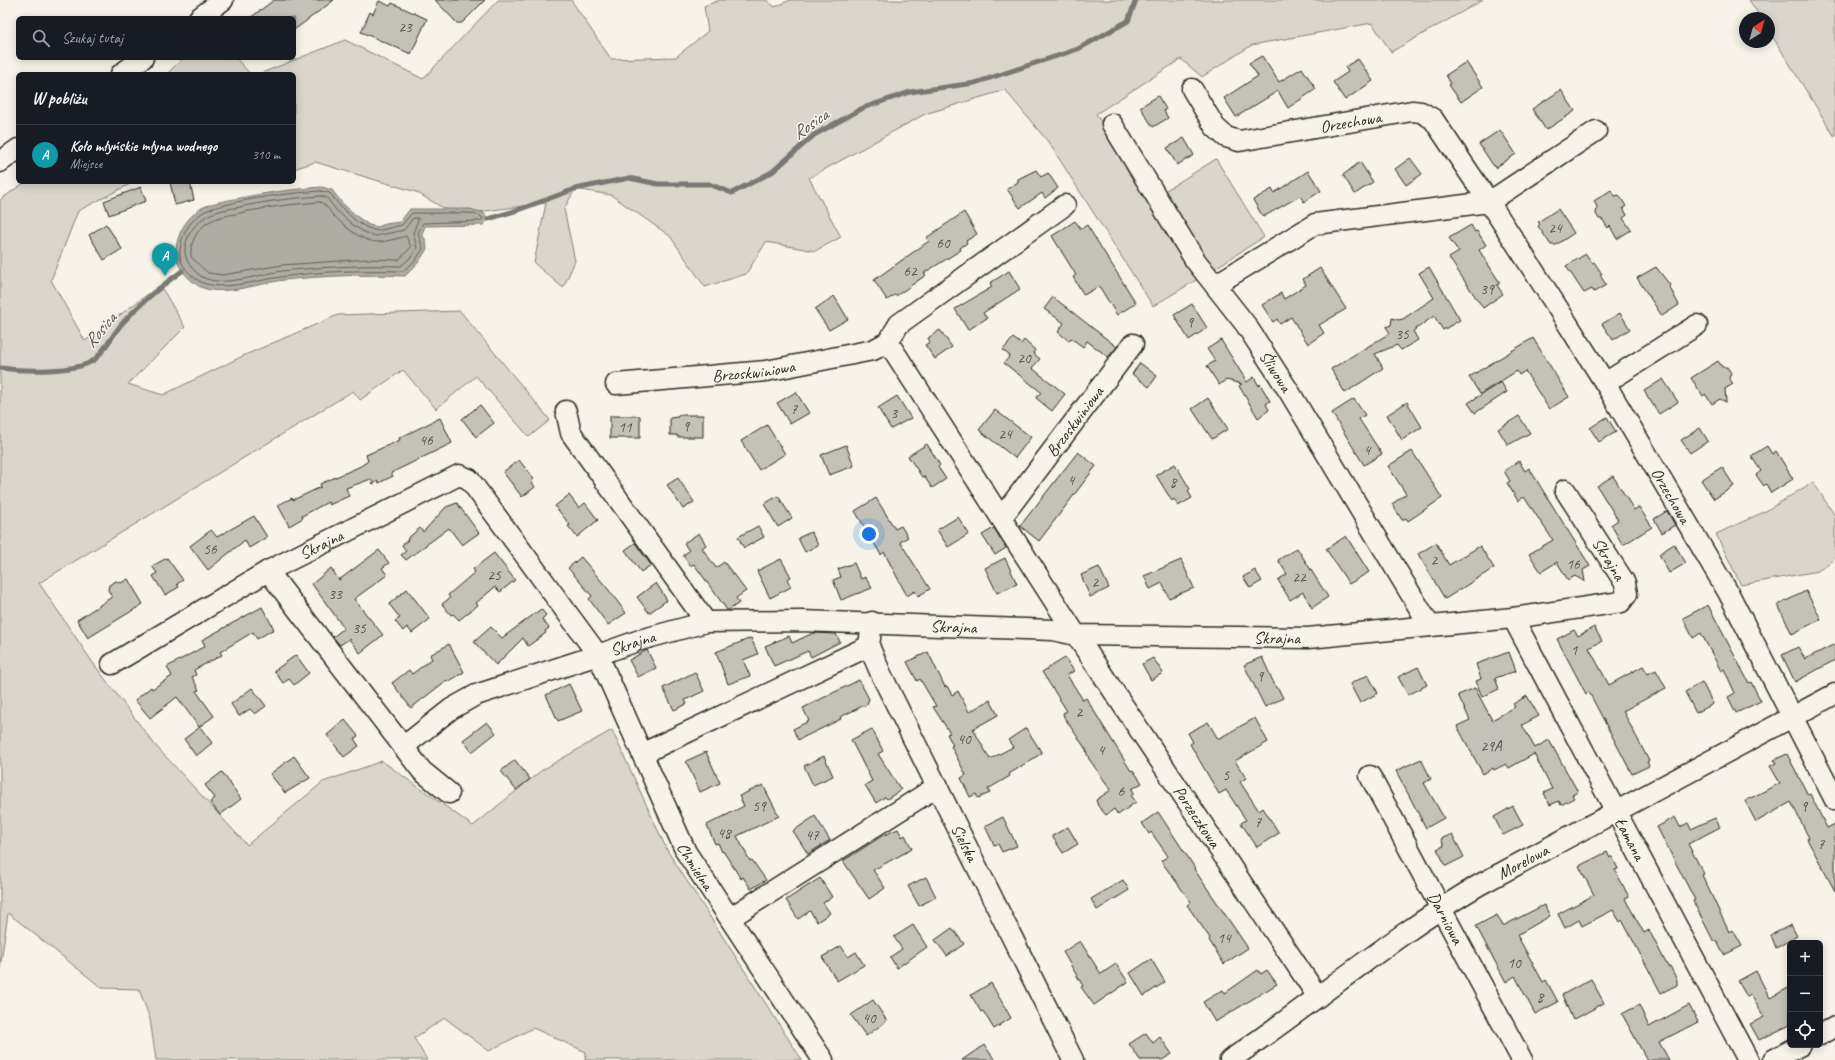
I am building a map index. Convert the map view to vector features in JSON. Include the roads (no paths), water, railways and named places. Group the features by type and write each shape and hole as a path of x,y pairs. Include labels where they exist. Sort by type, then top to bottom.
{"street":[{"path":"201,16 223,0"},
{"path":"124,72 140,60"},
{"name":"Orzechowa","path":"1192,90 1215,127 1226,137 1239,141 1412,111 1421,112 1433,119 1489,202 1605,383 1728,592 1791,718 1835,800"},
{"name":"Śliwowa","path":"1112,124 1195,260 1246,325 1290,393 1430,626"},
{"path":"1215,285 1315,224 1489,202 1596,131"},
{"path":"0,162 16,150"},
{"path":"1065,205 899,324 888,342 1002,517 1076,635"},
{"path":"1605,383 1697,325"},
{"name":"Brzoskwiniowa","path":"616,384 766,371 873,350 888,342"},
{"name":"Brzoskwiniowa","path":"1002,517 1133,344"},
{"path":"566,411 571,433 706,622"},
{"name":"Skrajna","path":"112,664 268,570 459,475 469,479 598,655 640,640 706,622 801,620 1053,630 1076,635 1308,638 1513,618 1621,602 1627,594 1625,583 1565,490"},
{"path":"268,570 422,771 449,793"},
{"name":"Łamana","path":"1513,618 1748,1060"},
{"path":"643,756 654,748 869,646 872,622"},
{"name":"Porzeczkowa","path":"1076,635 1318,997"},
{"name":"Sielska","path":"869,646 1073,1060"},
{"path":"403,747 451,709 476,695 598,655"},
{"name":"Chmielna","path":"598,655 686,852 823,1060"},
{"name":"Morelowa","path":"1230,1060 1272,1032 1440,908 1478,885 1835,694"},
{"name":"Darniowa","path":"1370,776 1522,1060"},
{"path":"730,918 938,786"},
{"path":"1823,1033 1835,1027"},
{"path":"1773,1060 1795,1048"}],"water":[{"path":"322,187 332,190 342,203 359,218 369,225 378,227 385,224 400,222 410,209 470,209 484,213 488,219 483,225 425,226 422,234 426,241 427,249 418,263 405,276 359,275 314,277 284,280 222,291 198,286 189,279 179,265 176,255 176,248 179,235 190,218 200,209 217,202 289,190"}],"waterway":[{"name":"Rosica","path":"488,219 518,210 575,189 629,178 658,184 709,184 732,193 772,172 814,135 863,108 910,92 975,83 1078,49 1128,21 1136,0"},
{"name":"Rosica","path":"0,368 21,370 62,369 86,364 94,360 104,349 120,326 134,311 182,271"}],"place":[{"name":"Koło młyńskie młyna wodnego","path":"165,276"}]}
